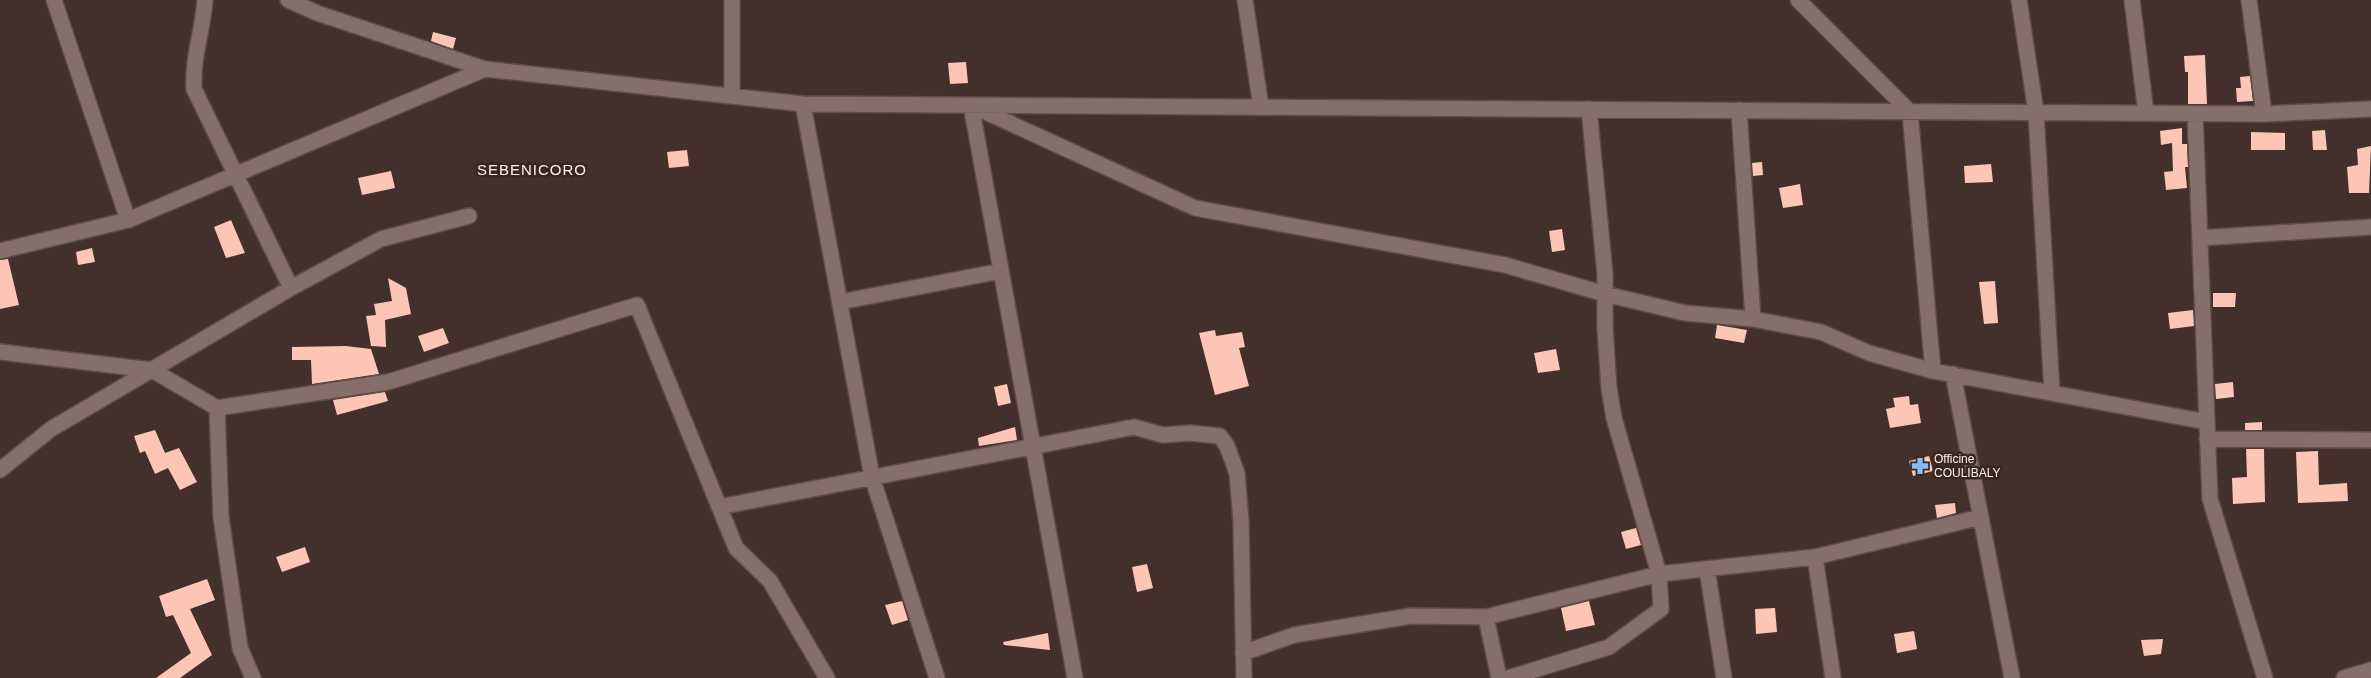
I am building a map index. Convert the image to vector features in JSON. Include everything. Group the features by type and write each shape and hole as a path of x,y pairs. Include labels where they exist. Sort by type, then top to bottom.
{"street":[{"path":"54,0 128,220"},
{"path":"205,0 204,18 192,68 194,89 291,288"},
{"path":"288,0 317,13 485,69 803,104 2196,114 2264,114 2371,109"},
{"path":"732,0 732,96"},
{"path":"1245,0 1261,107"},
{"path":"1798,0 1910,112 1933,371"},
{"path":"2019,0 2036,112 2052,393"},
{"path":"2132,0 2146,113"},
{"path":"2249,0 2264,114"},
{"path":"0,251 128,220 485,69"},
{"path":"803,104 872,477 937,678"},
{"path":"971,105 1075,678"},
{"path":"971,105 1195,208 1505,266 1605,294 1685,313 1753,319 1821,332 1869,353 1933,371 2207,422"},
{"path":"1508,678 1609,647 1660,609 1659,574 1614,418 1606,357 1605,274 1589,109"},
{"path":"1739,110 1753,319"},
{"path":"2196,114 2210,499 2265,678"},
{"path":"0,470 51,429 291,288 381,239 469,216"},
{"path":"2200,238 2371,227"},
{"path":"840,302 1001,271"},
{"path":"0,352 152,370 217,408 388,382 637,305 736,548 770,581 827,678"},
{"path":"1953,374 2012,678"},
{"path":"217,408 221,517 240,648 253,678"},
{"path":"719,507 1134,427 1163,435 1190,433 1220,436 1227,446 1236,473 1241,521 1244,678"},
{"path":"2208,439 2371,440"},
{"path":"1243,653 1294,636 1411,616 1486,617 1659,574 1815,557 1981,517"},
{"path":"1815,557 1833,678"},
{"path":"1707,569 1724,678"},
{"path":"1486,617 1499,678"},
{"path":"2351,677 2371,670"}],"building":[{"path":"433,32 456,38 453,49 431,41"},
{"path":"2205,55 2207,104 2188,104 2188,72 2185,72 2184,56"},
{"path":"966,62 968,83 950,84 948,63"},
{"path":"2250,76 2253,101 2237,102 2236,88 2241,88 2240,77"},
{"path":"2182,128 2182,144 2187,144 2188,167 2185,167 2187,188 2166,190 2164,172 2173,171 2172,143 2161,145 2160,131"},
{"path":"2325,130 2327,150 2313,150 2312,131"},
{"path":"2251,132 2285,133 2285,150 2251,150"},
{"path":"2371,146 2369,193 2349,193 2347,167 2358,165 2357,149"},
{"path":"687,150 689,166 669,168 667,152"},
{"path":"1762,162 1763,175 1753,176 1752,163"},
{"path":"1991,164 1993,182 1965,183 1964,166"},
{"path":"391,171 395,188 362,195 358,178"},
{"path":"1800,184 1803,205 1783,208 1779,188"},
{"path":"231,220 245,253 226,258 214,227"},
{"path":"1562,229 1565,250 1552,252 1549,231"},
{"path":"92,248 95,262 78,265 76,252"},
{"path":"8,259 19,305 0,309 0,260"},
{"path":"388,278 406,288 411,314 385,320 386,347 371,346 366,316 376,315 374,304 392,301"},
{"path":"1995,281 1998,323 1984,324 1979,282"},
{"path":"2213,293 2236,293 2235,307 2213,307"},
{"path":"2193,310 2194,326 2170,329 2168,313"},
{"path":"1717,325 1747,330 1744,343 1715,338"},
{"path":"443,328 449,343 424,352 418,336"},
{"path":"1215,330 1216,336 1242,332 1245,347 1239,348 1249,386 1215,395 1199,333"},
{"path":"346,346 371,349 379,374 312,384 311,360 292,360 292,347"},
{"path":"1556,349 1560,370 1538,373 1534,353"},
{"path":"2233,382 2234,397 2216,399 2215,384"},
{"path":"1007,384 1011,403 998,406 994,387"},
{"path":"385,392 388,401 337,415 333,400"},
{"path":"1909,396 1910,405 1918,404 1921,423 1890,428 1886,409 1895,407 1893,398"},
{"path":"2262,422 2262,430 2245,430 2245,423"},
{"path":"1015,427 1017,440 979,446 978,438"},
{"path":"155,430 165,453 179,448 197,482 180,490 168,468 155,474 145,451 140,453 134,436"},
{"path":"2246,449 2264,449 2265,502 2233,504 2232,478 2247,477"},
{"path":"2318,451 2319,485 2347,483 2348,501 2298,503 2296,452"},
{"path":"1929,456 1933,471 1913,476 1909,461"},
{"path":"1955,503 1956,513 1937,518 1935,505"},
{"path":"1636,528 1641,545 1626,549 1621,532"},
{"path":"305,547 310,562 282,572 276,557"},
{"path":"1147,564 1153,588 1137,592 1132,567"},
{"path":"207,579 215,600 190,609 212,655 180,678 156,678 191,653 173,615 166,617 159,596"},
{"path":"902,601 908,620 892,625 885,605"},
{"path":"1589,601 1595,625 1566,631 1561,608"},
{"path":"1775,608 1777,632 1756,634 1755,609"},
{"path":"1914,631 1917,649 1897,653 1894,634"},
{"path":"1048,633 1050,650 1004,645 1003,642"},
{"path":"2163,639 2161,654 2144,656 2141,640"}],"place":[{"name":"Officine COULIBALY","path":"1920,466"}],"district":[{"name":"SEBENICORO","path":"532,169"}]}
